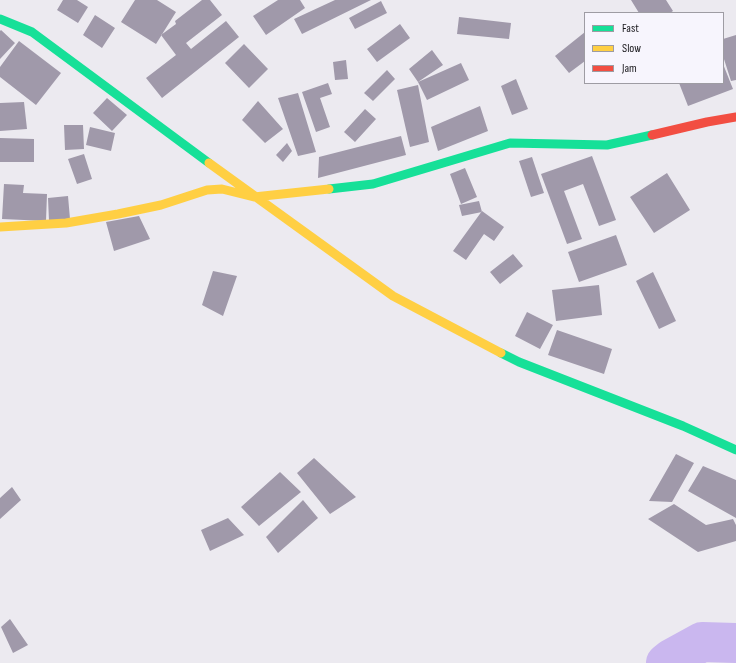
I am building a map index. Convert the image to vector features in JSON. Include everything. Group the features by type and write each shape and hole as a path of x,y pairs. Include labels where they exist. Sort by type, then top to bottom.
{"main road":[{"path":"0,19 32,32 254,197 393,296 519,362 684,426 736,450"},
{"path":"0,227 66,223 118,214 161,205 207,190 222,189 254,197 373,184 510,143 607,145 707,122 736,117"}],"building":[{"path":"63,0 77,0 88,7 78,23 57,10"},
{"path":"135,0 157,0 176,12 156,44 121,22"},
{"path":"202,0 210,0 222,15 186,43 191,49 226,21 239,37 162,98 146,78 176,55 161,35 176,24 175,21"},
{"path":"278,0 300,0 305,8 266,35 253,16"},
{"path":"335,0 371,0 302,34 294,19"},
{"path":"631,0 666,0 673,11 672,12 638,12"},
{"path":"381,1 387,13 355,29 349,18"},
{"path":"95,15 115,28 102,48 83,35"},
{"path":"459,17 511,23 509,39 457,34"},
{"path":"400,24 410,38 377,62 367,49"},
{"path":"1,30 15,43 0,59 0,31"},
{"path":"584,33 584,62 569,73 555,56"},
{"path":"736,35 736,80 731,81 724,59 724,39"},
{"path":"19,41 61,73 36,105 0,77 0,67"},
{"path":"244,44 268,69 249,88 225,63"},
{"path":"432,50 443,65 418,82 409,69"},
{"path":"346,60 348,79 335,80 333,62"},
{"path":"461,63 469,80 427,100 418,82"},
{"path":"724,66 733,89 688,106 679,84 724,84"},
{"path":"387,70 395,79 373,101 364,93"},
{"path":"516,79 528,109 512,115 501,86"},
{"path":"328,83 332,94 320,98 330,127 316,132 302,92"},
{"path":"418,85 429,142 410,147 397,90"},
{"path":"298,93 316,152 298,156 278,98"},
{"path":"107,98 127,115 112,131 93,113"},
{"path":"258,101 283,129 265,143 242,120"},
{"path":"24,102 27,129 0,131 0,103"},
{"path":"480,106 488,131 438,151 431,127"},
{"path":"365,109 376,119 355,142 344,132"},
{"path":"64,125 83,125 84,149 65,150"},
{"path":"90,127 115,133 111,151 86,145"},
{"path":"401,136 406,155 318,178 319,157"},
{"path":"0,138 34,139 34,162 0,162"},
{"path":"287,143 292,151 283,162 276,155"},
{"path":"84,154 92,179 77,184 68,159"},
{"path":"592,156 616,220 599,226 583,184 564,191 582,239 567,244 541,174"},
{"path":"532,157 544,193 531,197 519,161"},
{"path":"465,168 477,197 461,204 450,174"},
{"path":"667,173 690,210 654,233 630,197"},
{"path":"4,184 24,185 23,193 47,194 46,221 2,219"},
{"path":"68,196 70,219 49,221 48,198"},
{"path":"479,201 482,212 462,216 459,205"},
{"path":"482,211 504,227 494,241 484,234 466,260 453,251"},
{"path":"139,216 150,239 114,251 106,222"},
{"path":"616,235 627,265 579,282 568,252"},
{"path":"513,254 523,266 500,284 490,272"},
{"path":"213,271 237,276 223,316 202,305"},
{"path":"653,272 676,321 659,329 636,281"},
{"path":"599,285 602,315 556,321 552,290"},
{"path":"527,312 553,325 540,349 515,336"},
{"path":"557,330 612,349 604,374 548,355"},
{"path":"676,454 694,463 672,502 649,501"},
{"path":"314,458 356,497 330,514 297,473"},
{"path":"703,466 736,480 736,518 688,491"},
{"path":"280,472 301,492 259,526 241,507"},
{"path":"12,487 21,500 0,519 0,498"},
{"path":"303,500 318,518 278,553 266,537"},
{"path":"674,504 706,525 733,519 736,525 736,541 698,552 648,519"},
{"path":"228,518 244,535 210,551 201,530"},
{"path":"10,619 28,645 13,653 1,627"}],"waterway":[{"path":"666,663 702,642 736,643"}],"traffic: fast":[{"path":"0,19 32,32 209,163"},
{"path":"329,189 373,184 510,143 607,145 652,135"},
{"path":"501,353 519,362 683,426 736,450"}],"traffic: slow":[{"path":"209,163 393,296 501,353"},
{"path":"0,227 66,223 118,214 161,205 207,190 222,189 254,197 329,189"}],"traffic: jam":[{"path":"652,135 736,117"}]}
